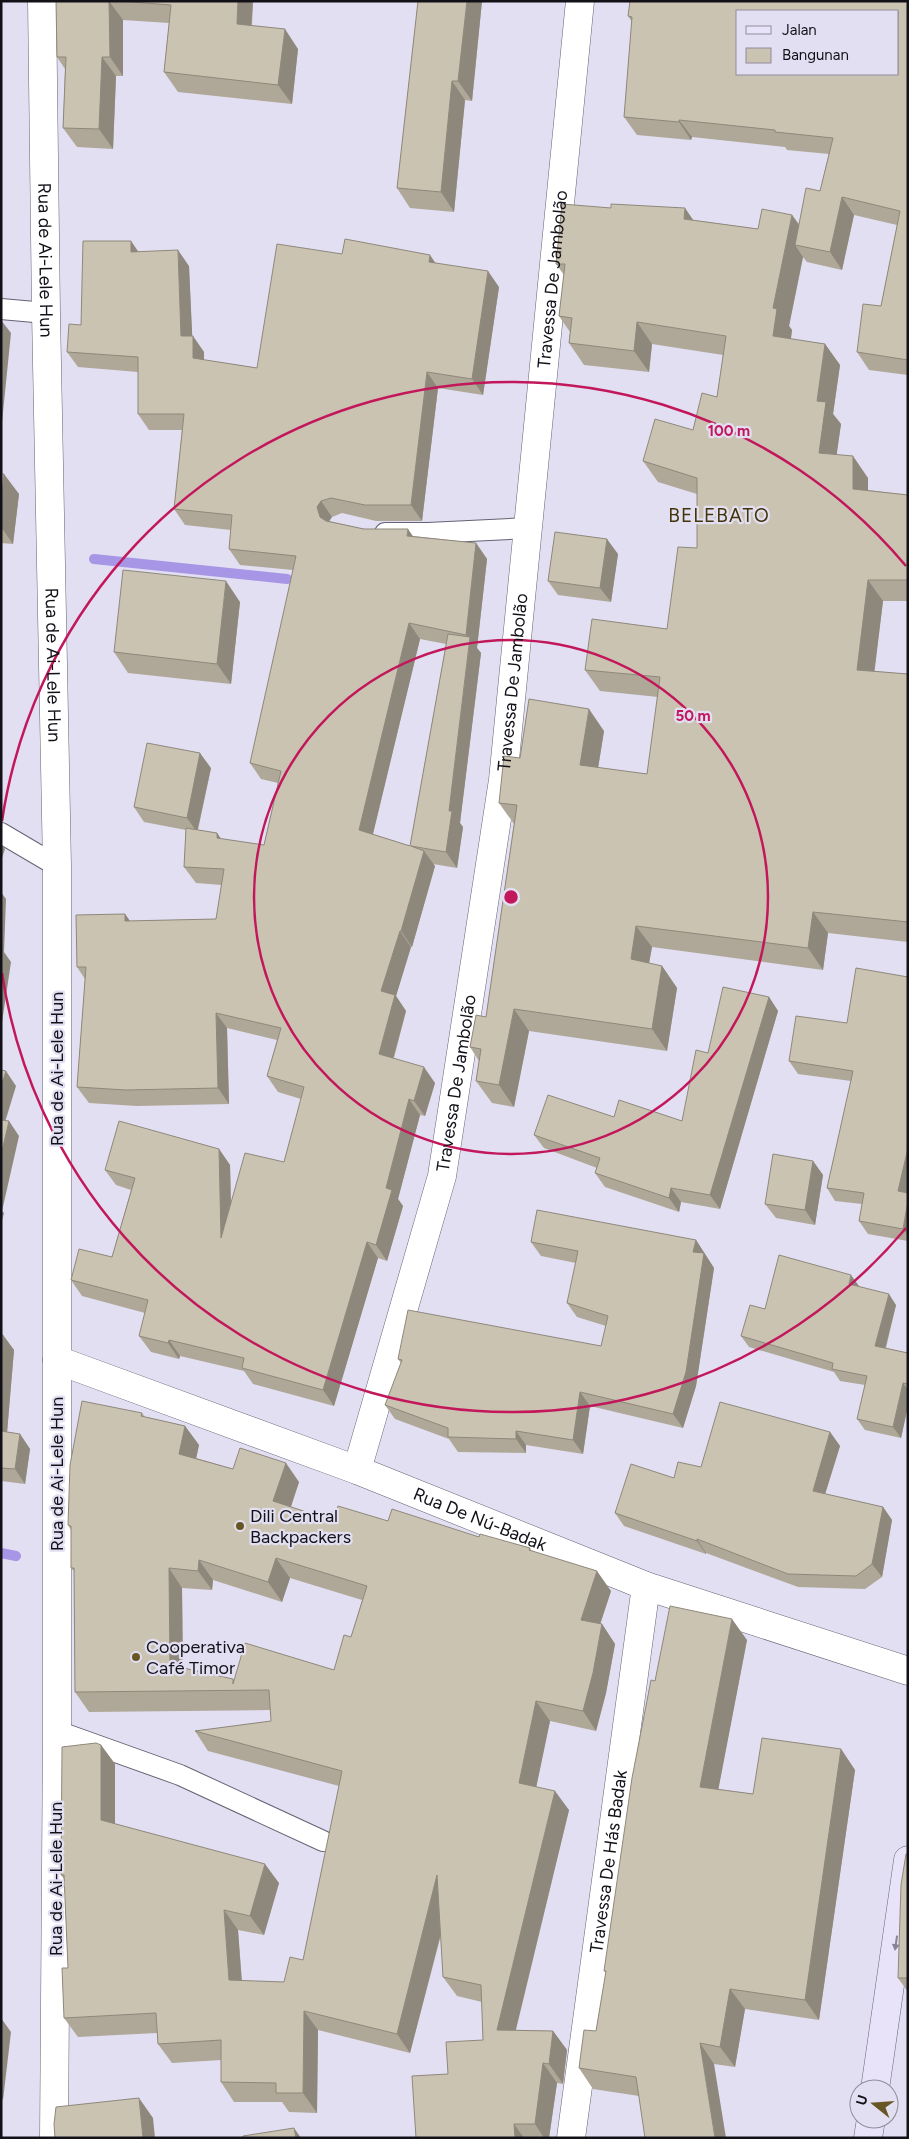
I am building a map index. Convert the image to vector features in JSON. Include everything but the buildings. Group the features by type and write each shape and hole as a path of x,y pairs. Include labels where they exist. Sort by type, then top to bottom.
{"main road":[{"path":"876,2079 908,1860"}],"street":[{"name":"Rua de Ai-Lele Hun","path":"42,1 57,866 57,1731 54,2138"},
{"name":"Travessa De Jambolão","path":"356,1470 442,1176 503,780 580,1"},
{"name":"Rua De Nú-Badak","path":"57,1360 356,1470 646,1586 908,1672"},
{"name":"Travessa De Hás Badak","path":"571,2138 646,1586"}],"lane":[{"path":"1,309 46,313"},
{"path":"366,531 375,533 428,533 528,528"},
{"path":"1,833 57,866"},
{"path":"57,1731 180,1775 324,1841"}],"waterway":[{"path":"94,559 287,579"},
{"path":"1,1553 16,1556"}],"place":[{"name":"Dili Central Backpackers","path":"240,1526"},
{"name":"Cooperativa Café Timor","path":"136,1657"}],"district":[{"name":"BELEBATO","path":"719,515"}]}
